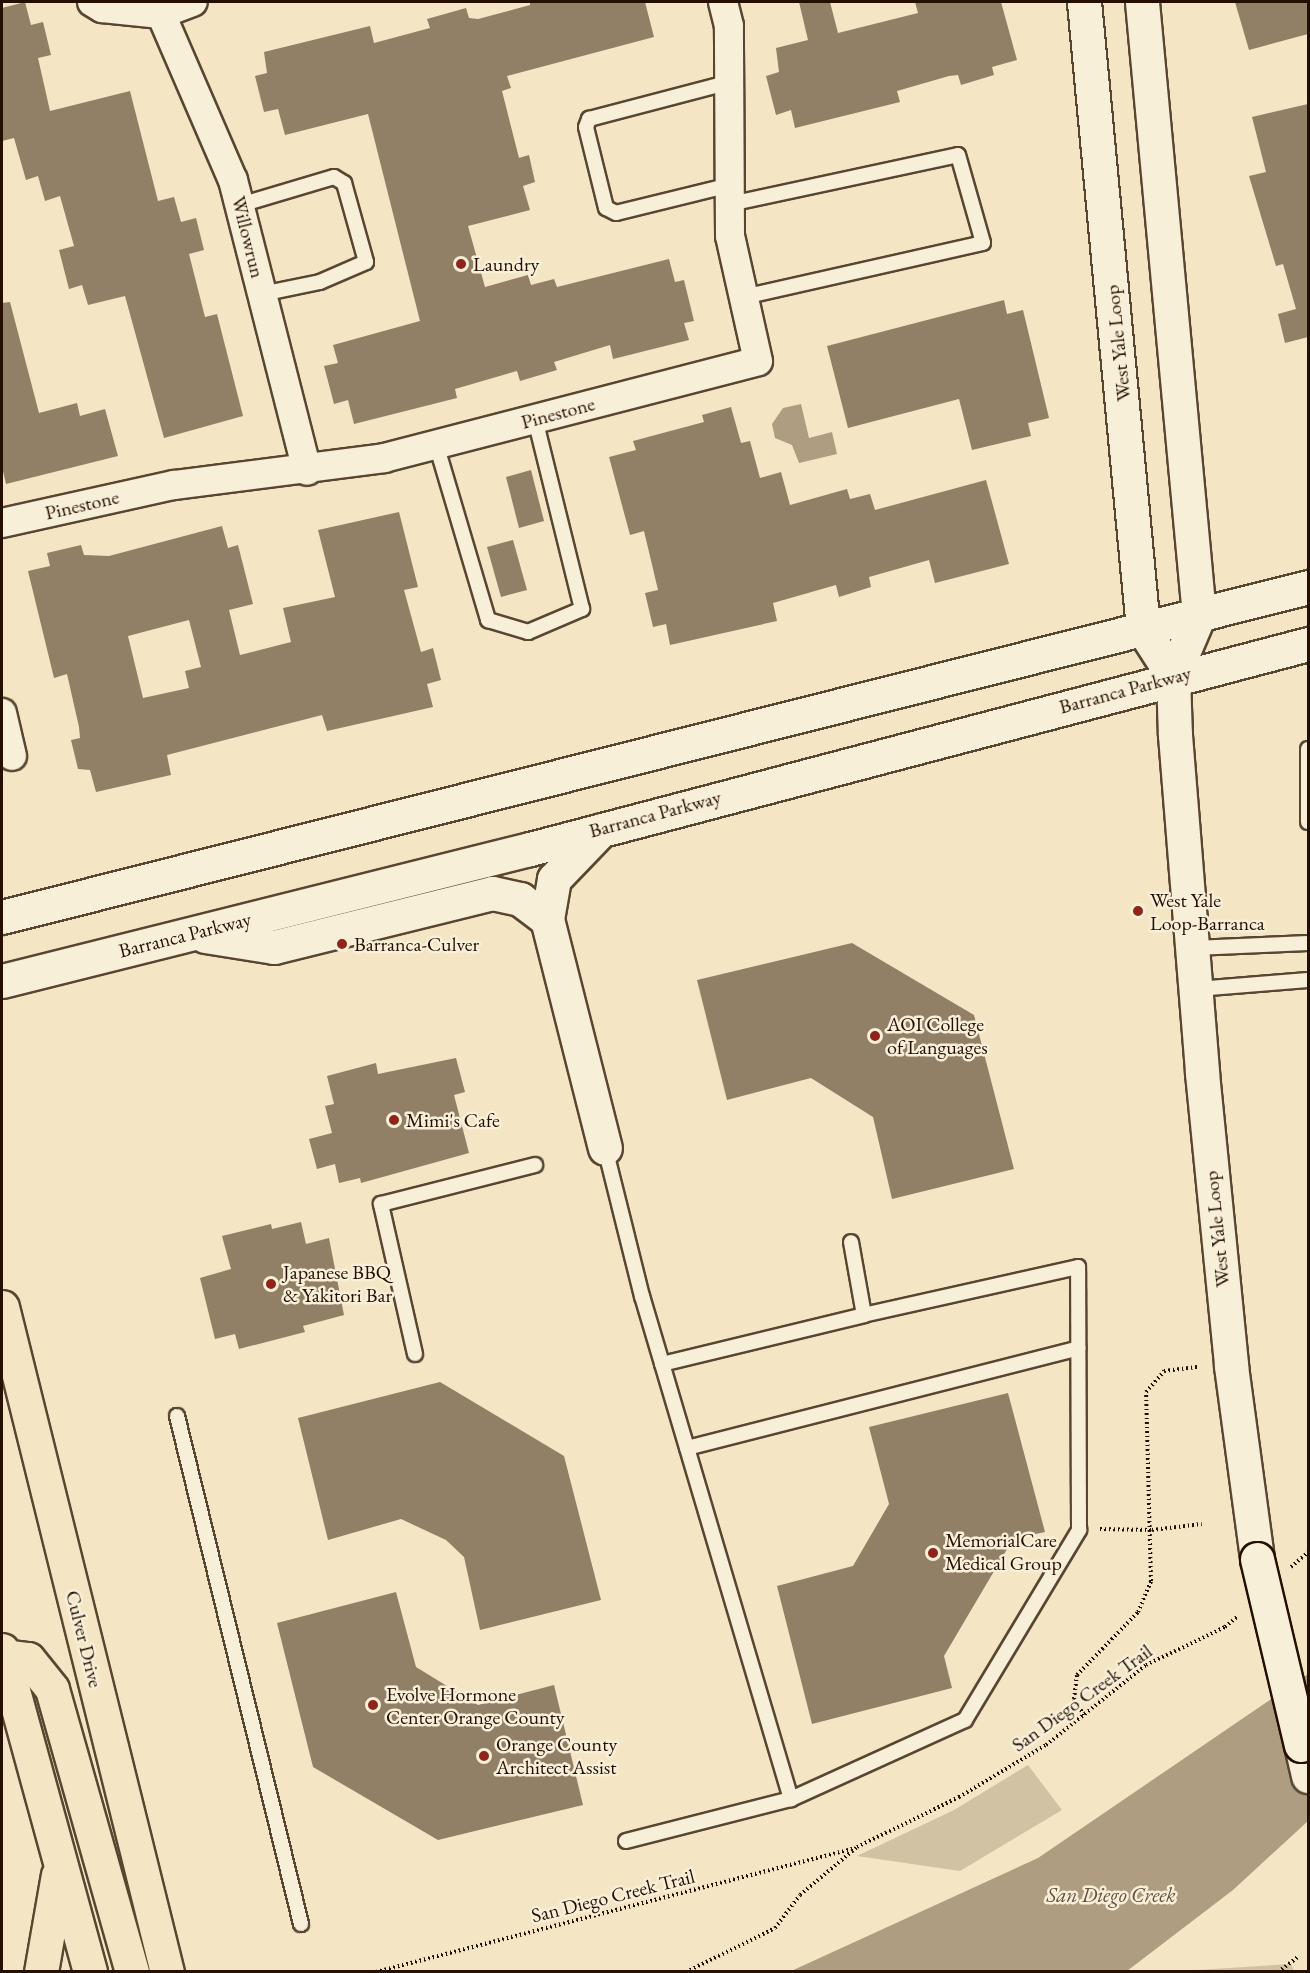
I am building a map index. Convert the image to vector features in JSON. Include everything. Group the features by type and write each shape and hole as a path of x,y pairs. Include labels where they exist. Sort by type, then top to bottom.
{"main road":[{"name":"West Yale Loop","path":"1084,2 1143,629 1173,676"},
{"name":"West Yale Loop","path":"1142,2 1199,615 1173,676 1197,989 1231,1366 1308,1776"},
{"path":"2,917 1308,587"},
{"name":"Barranca Parkway","path":"2,981 602,829 1173,676 1308,644"},
{"path":"602,829 554,879 547,919 605,1148"},
{"path":"192,933 274,946 492,893 520,899 547,919"},
{"name":"Culver Drive","path":"2,1307 167,1971"},
{"path":"90,1971 60,1861 15,1738 2,1654 28,1659 52,1689 132,1971"},
{"path":"41,1971 60,1861"}],"street":[{"path":"92,2 102,9 161,14 190,2"},
{"name":"Pinestone","path":"2,524 174,485 307,471 436,444 758,361 730,236 729,26 723,2"},
{"name":"Willowrun","path":"161,14 240,205 307,471"},
{"path":"2,713 12,756"}],"lane":[{"path":"730,82 589,120 586,127 606,208 616,213 958,155 983,243 744,297"},
{"path":"240,205 334,177 344,183 366,262 320,282 262,294"},
{"path":"436,444 488,620 528,632 582,609 535,419"},
{"path":"1308,749 1308,822"},
{"path":"1194,948 1308,942"},
{"path":"1197,989 1308,980"},
{"path":"605,1148 662,1364 791,1799"},
{"path":"415,1354 381,1204 535,1165"},
{"path":"851,1242 864,1315"},
{"path":"627,1841 791,1799 965,1720 1079,1530 1078,1267 864,1315 662,1364"},
{"path":"687,1448 1078,1348"},
{"path":"177,1416 301,1924"}],"path":[{"path":"1084,1715 1074,1699 1073,1685 1146,1598 1153,1562 1146,1407 1150,1382 1177,1367 1231,1366"},
{"path":"1113,1528 1152,1530 1202,1524"},
{"path":"1270,1567 1308,1552"},
{"name":"San Diego Creek Trail","path":"376,1971 857,1847 959,1797 1046,1745 1146,1665 1225,1627 1242,1612"},
{"name":"San Diego Creek Trail","path":"686,1971 775,1928 800,1895 857,1847"},
{"path":"1278,1971 1298,1957"}],"shaded area":[{"path":"1028,1765 1062,1810 960,1871 857,1856 954,1810"},
{"path":"1291,1964 1294,1971 1181,1971"}],"water":[{"path":"801,404 809,438 832,432 837,454 799,463 792,445 775,438 772,424 783,408"},
{"name":"San Diego Creek","path":"1308,1674 1308,1821 1233,1890 1127,1971 789,1972 1038,1858"}],"building":[{"path":"25,2 31,25 43,22 51,55 38,58 50,111 130,91 158,201 174,197 181,222 196,218 204,250 189,254 205,317 217,314 243,416 164,438 125,296 88,305 82,285 69,289 59,250 74,246 60,196 45,201 38,176 26,180 14,138 2,141 2,8"},
{"path":"530,2 645,2 654,37 507,76 511,88 502,91 519,158 529,155 535,182 523,186 530,210 468,226 485,287 528,275 531,285 554,279 557,287 669,259 675,282 684,280 694,321 684,323 689,340 613,359 610,345 554,362 557,370 520,381 517,371 455,389 457,398 354,424 348,400 334,404 324,366 338,363 333,345 420,321 368,114 285,135 278,109 264,112 255,76 267,73 264,52 370,26 374,43 430,28 427,19 466,8 469,18 478,19 530,5"},
{"path":"799,2 830,2 838,33 918,13 915,2 1001,2 1017,60 992,67 994,75 961,85 958,75 949,76 897,91 900,102 795,128 791,110 776,115 766,76 779,72 776,48 808,40"},
{"path":"1235,2 1308,2 1308,34 1249,50"},
{"path":"1308,104 1308,337 1285,343 1278,314 1296,309 1283,264 1276,266 1249,176 1266,172 1252,117"},
{"path":"1004,300 1007,314 1023,310 1049,418 1028,423 1031,436 972,450 959,399 848,428 827,346"},
{"path":"10,302 39,413 77,403 80,416 105,409 118,456 6,484 2,467 2,303"},
{"path":"731,407 741,443 750,441 760,478 781,472 790,505 847,489 850,499 870,494 875,510 986,480 1009,564 935,583 929,560 869,577 871,587 839,597 836,585 773,603 777,621 670,645 666,624 653,627 645,593 658,590 644,531 630,535 609,457 636,450 633,441 704,422 702,415"},
{"path":"531,470 544,521 519,528 506,477"},
{"path":"399,512 418,587 404,590 421,652 433,648 441,680 427,684 433,707 327,731 322,715 167,755 171,775 96,792 90,770 78,769 71,740 80,738 79,727 67,674 54,678 28,571 50,566 47,553 81,545 84,555 109,556 222,526 228,548 238,545 253,604 229,610 240,655 291,642 283,608 335,597 318,530","holes":["189,620 201,667 185,671 189,688 143,698 128,636"]},
{"path":"513,540 527,590 501,597 487,547"},
{"path":"852,943 974,1015 1014,1169 892,1199 873,1117 811,1078 727,1100 697,980"},
{"name":"Mimi's Cafe","path":"456,1058 465,1092 454,1095 469,1153 361,1183 360,1178 339,1183 335,1164 317,1169 309,1139 332,1133 325,1106 334,1104 327,1076 376,1063 378,1074"},
{"name":"Japanese BBQ & Yakitori Bar","path":"301,1222 306,1244 329,1238 344,1315 303,1326 305,1332 239,1349 235,1334 215,1339 200,1278 231,1269 222,1236 271,1224 272,1229"},
{"path":"440,1382 564,1456 601,1600 480,1630 464,1557 446,1540 401,1519 328,1540 298,1418"},
{"name":"MemorialCare Medical Group","path":"1008,1393 1045,1532 1013,1539 944,1656 952,1688 812,1724 777,1586 853,1566 889,1504 869,1427"},
{"path":"396,1592 416,1667 478,1705 554,1685 583,1805 438,1840 313,1767 277,1623"}],"place":[{"name":"Laundry","path":"461,264"},
{"name":"West Yale Loop-Barranca","path":"1138,911"},
{"name":"Barranca-Culver","path":"342,944"},
{"name":"AOI College of Languages","path":"875,1036"},
{"name":"Mimi's Cafe","path":"394,1120"},
{"name":"Japanese BBQ & Yakitori Bar","path":"271,1284"},
{"name":"MemorialCare Medical Group","path":"933,1553"},
{"name":"Evolve Hormone Center Orange County","path":"373,1705"},
{"name":"Orange County Architect Assist","path":"484,1756"}]}
